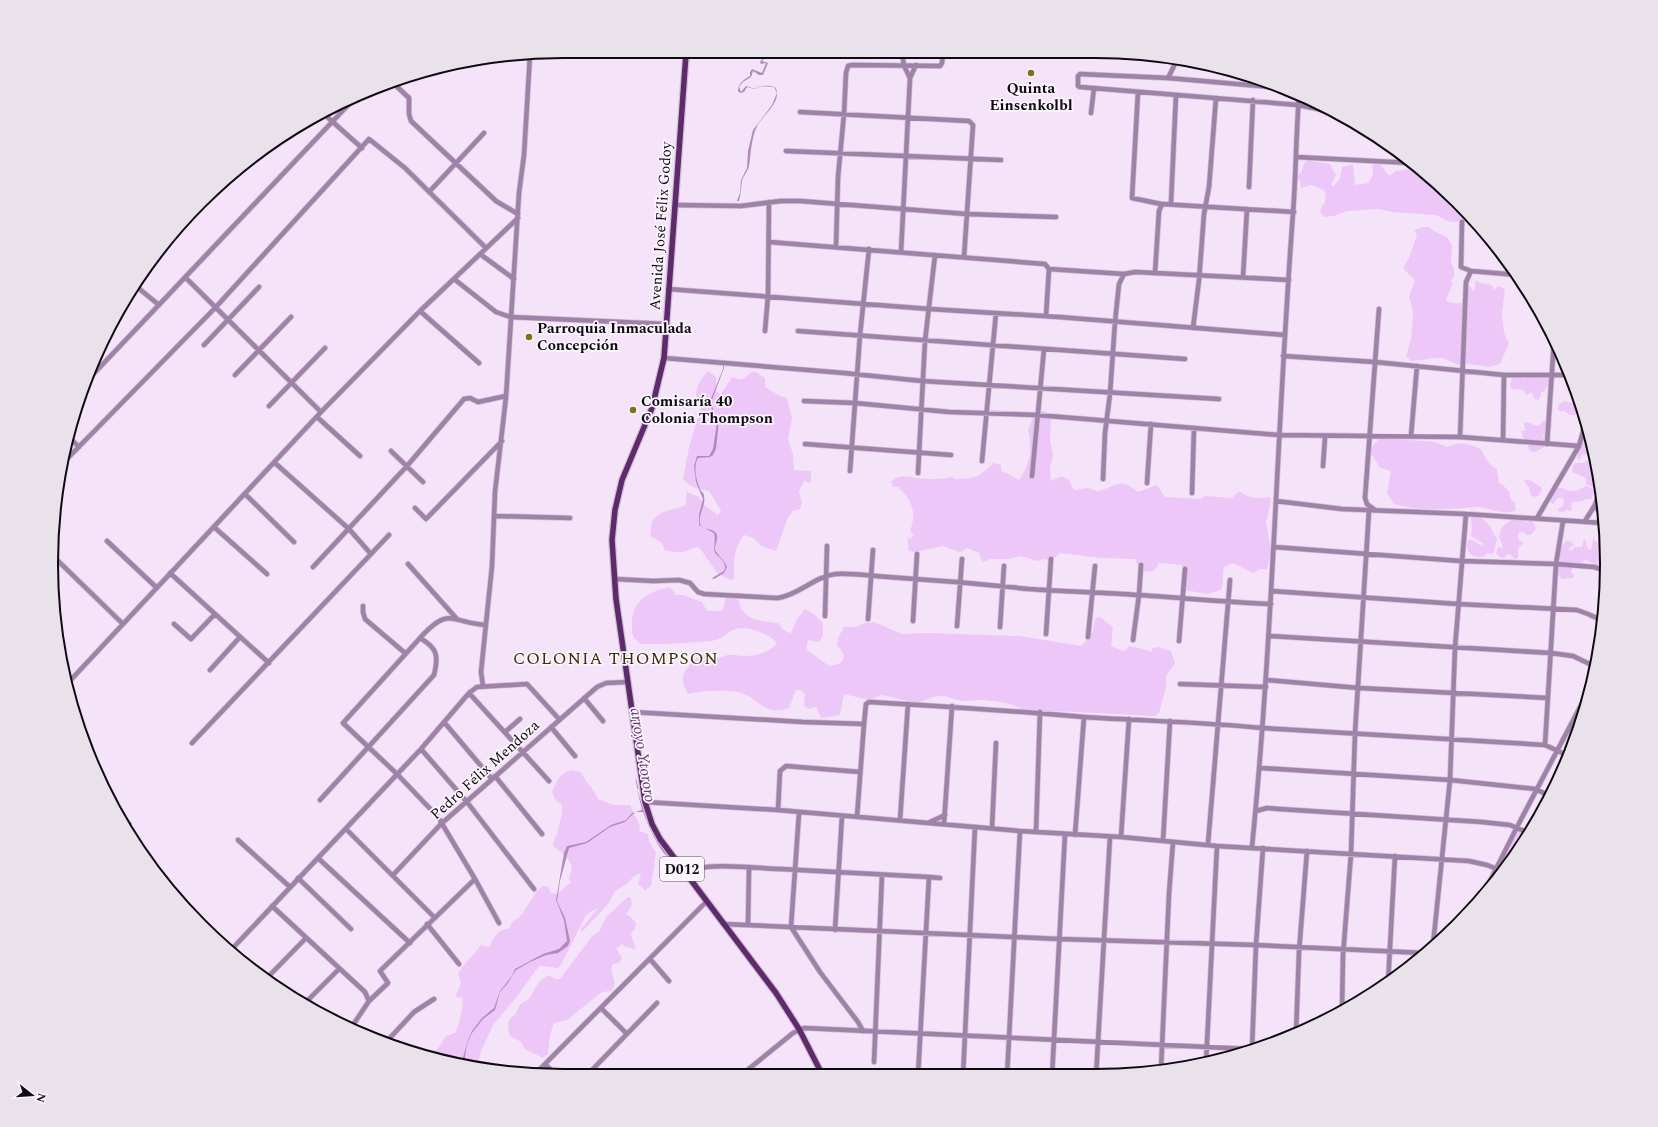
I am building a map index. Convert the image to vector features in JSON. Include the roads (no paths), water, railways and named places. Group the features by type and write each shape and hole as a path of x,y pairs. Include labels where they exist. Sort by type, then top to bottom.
{"main road":[{"name":"Avenida José Félix Godoy","path":"628,682 620,631 612,540 615,510 622,480 652,408 664,358 686,58"},
{"name":"D012","path":"628,682 645,802 652,824 660,839 706,902 776,993 799,1029 819,1069"}],"street":[{"path":"903,58 904,66 910,78"},
{"path":"836,247 840,154 846,73 848,66 940,66 942,58"},
{"path":"483,686 481,672 492,566 495,492 506,396 510,318 524,155 530,59"},
{"path":"1168,78 1174,65"},
{"path":"900,252 910,78 916,66"},
{"path":"1260,86 1168,78 1079,75 1079,87 1253,100 1314,108"},
{"path":"397,86 409,98 409,114 411,121 496,201 518,216"},
{"path":"1091,113 1094,88"},
{"path":"1138,92 1132,198 1161,204 1171,203 1207,205 1294,212"},
{"path":"1171,203 1176,95"},
{"path":"1193,328 1204,214 1207,205 1216,98"},
{"path":"1249,187 1253,100"},
{"path":"1252,848 1261,768 1262,728 1271,604 1283,356 1294,212 1298,101"},
{"path":"95,372 346,107"},
{"path":"800,112 908,116 969,121 973,125 964,257"},
{"path":"327,117 362,148"},
{"path":"429,192 484,133"},
{"path":"70,455 215,308 369,139 405,168 486,248"},
{"path":"786,151 1001,160"},
{"path":"1296,157 1403,163"},
{"path":"674,205 741,206 770,202 800,201 967,214 1056,217"},
{"path":"765,331 768,296 770,202"},
{"path":"1156,273 1159,211 1161,204"},
{"path":"1243,277 1247,209"},
{"path":"72,679 317,417 420,311 518,216"},
{"path":"1462,222 1460,266 1462,269 1509,274"},
{"path":"769,242 1045,264 1048,269 1046,316"},
{"path":"850,471 860,335 869,249"},
{"path":"480,254 514,279"},
{"path":"918,473 925,341 930,309 935,255"},
{"path":"1048,269 1124,274 1135,272 1289,280"},
{"path":"1460,437 1466,282 1471,271"},
{"path":"1103,479 1115,322 1119,284 1124,274"},
{"path":"185,277 322,412"},
{"path":"454,279 496,312 510,318 666,324"},
{"path":"204,345 260,287"},
{"path":"139,289 159,305"},
{"path":"668,289 1285,335"},
{"path":"1376,511 1367,504 1365,498 1379,309"},
{"path":"420,311 479,363"},
{"path":"982,461 987,414 988,384 996,313"},
{"path":"235,375 291,317"},
{"path":"798,331 1185,359"},
{"path":"269,406 325,348"},
{"path":"1032,476 1044,349"},
{"path":"1547,444 1553,352"},
{"path":"1283,356 1375,362 1504,375 1564,375"},
{"path":"664,358 857,374 922,381 988,384 1110,394 1219,399"},
{"path":"1411,436 1417,366"},
{"path":"1504,375 1504,440"},
{"path":"313,567 407,466 464,399 470,398 478,402 506,396"},
{"path":"804,401 855,403 921,410 987,414 1037,415 1279,435 1325,437 1370,435 1460,437 1579,446"},
{"path":"317,417 360,456"},
{"path":"1147,483 1152,424"},
{"path":"1192,493 1194,428"},
{"path":"1537,518 1579,446 1583,432"},
{"path":"1323,466 1325,437"},
{"path":"415,508 426,519 502,441"},
{"path":"73,442 78,447"},
{"path":"805,444 951,455"},
{"path":"391,451 423,482"},
{"path":"275,463 349,529 371,554"},
{"path":"245,494 294,542"},
{"path":"1276,501 1342,509 1466,514 1598,522"},
{"path":"1586,521 1596,501"},
{"path":"1342,1004 1344,949 1351,854 1355,733 1368,553 1369,510"},
{"path":"1434,939 1450,780 1455,648 1466,514"},
{"path":"494,516 570,518"},
{"path":"1545,745 1556,564 1562,521"},
{"path":"214,527 267,574"},
{"path":"192,743 389,535"},
{"path":"107,541 157,588"},
{"path":"825,616 828,546"},
{"path":"1274,547 1461,561 1556,564 1594,567 1600,569"},
{"path":"868,619 873,550"},
{"path":"913,621 917,554"},
{"path":"957,626 962,559"},
{"path":"1046,634 1051,559"},
{"path":"58,561 123,624"},
{"path":"408,564 457,619"},
{"path":"1133,640 1140,595 1142,565"},
{"path":"1000,627 1004,566"},
{"path":"1088,637 1094,592 1095,566"},
{"path":"1179,642 1186,569"},
{"path":"170,574 269,663"},
{"path":"615,580 653,582 679,580 690,583 698,592 704,594 778,598 786,597 827,576 836,574 960,582 1049,591 1094,592 1271,604"},
{"path":"1208,844 1230,580"},
{"path":"1271,591 1553,609 1583,612 1597,618"},
{"path":"363,606 365,619 405,654"},
{"path":"174,624 191,640 215,614"},
{"path":"486,625 457,619 440,620 420,638 343,723 397,774 438,817 499,923"},
{"path":"1269,636 1551,653 1573,656 1590,664"},
{"path":"210,670 240,637"},
{"path":"320,800 434,675 436,656 435,650 432,645 420,638"},
{"path":"1266,680 1359,688 1548,698"},
{"name":"Pedro Félix Mendoza","path":"393,876 441,824 597,687 606,683 628,682"},
{"path":"234,947 421,749 469,693 477,687 527,684 559,719"},
{"path":"1180,684 1266,687"},
{"path":"469,693 549,781"},
{"path":"584,698 603,721"},
{"path":"857,817 867,703 952,706 1040,712 1084,717 1219,723 1262,728 1545,745 1563,753"},
{"path":"900,820 908,704"},
{"path":"944,824 952,706"},
{"path":"632,712 864,724"},
{"path":"1036,832 1040,712"},
{"path":"1075,835 1084,717"},
{"path":"505,732 520,719"},
{"path":"1121,837 1129,719"},
{"path":"1163,841 1170,721"},
{"path":"444,722 494,777 542,834"},
{"path":"1492,875 1536,789 1574,723"},
{"path":"551,727 575,756"},
{"path":"992,828 996,744"},
{"path":"421,749 466,802 534,889"},
{"path":"778,810 780,771 786,766 860,772"},
{"path":"1261,768 1450,780 1536,789 1544,794"},
{"path":"645,802 778,810 799,813 900,820 1020,831 1110,836 1217,846 1441,859 1479,863 1496,868"},
{"path":"1257,802 1267,808"},
{"path":"1256,811 1267,808 1445,819 1501,824 1517,827 1523,830"},
{"path":"799,813 791,927 820,972 858,1022 863,1031"},
{"path":"928,823 945,815"},
{"path":"835,930 842,816"},
{"path":"963,1069 975,827"},
{"path":"346,829 434,917"},
{"path":"1007,1069 1020,831"},
{"path":"1052,1069 1065,834"},
{"path":"1097,1069 1110,836"},
{"path":"238,840 290,887"},
{"path":"1162,1065 1173,842"},
{"path":"1206,1056 1217,846"},
{"path":"1251,1044 1263,848"},
{"path":"1296,1027 1307,851"},
{"path":"1389,974 1395,856"},
{"path":"318,858 410,942"},
{"path":"684,872 703,867 749,868 940,878"},
{"path":"748,925 749,868"},
{"path":"874,1062 882,874"},
{"path":"918,1069 929,877"},
{"path":"298,878 351,928"},
{"path":"354,1024 369,1001 388,983 380,970 475,879"},
{"path":"541,1068 706,902"},
{"path":"272,906 365,992 369,1001"},
{"path":"427,924 459,964"},
{"path":"723,924 879,932 1212,943 1417,953"},
{"path":"270,975 306,938"},
{"path":"650,959 669,981"},
{"path":"309,1000 339,969"},
{"path":"390,1038 414,1012 434,999"},
{"path":"593,1069 658,1003"},
{"path":"601,1008 627,1034"},
{"path":"749,1069 799,1029 804,1028 965,1037 1237,1048"},
{"path":"545,1064 550,1069"}],"waterway":[{"name":"arroyo Ytororo","path":"636,780 638,789"}],"place":[{"name":"Quinta Einsenkolbl","path":"1031,73"},
{"name":"Parroquia Inmaculada Concepción","path":"529,337"},
{"name":"Comisaría 40 Colonia Thompson","path":"633,410"}],"district":[{"name":"COLONIA THOMPSON","path":"616,659"}]}
